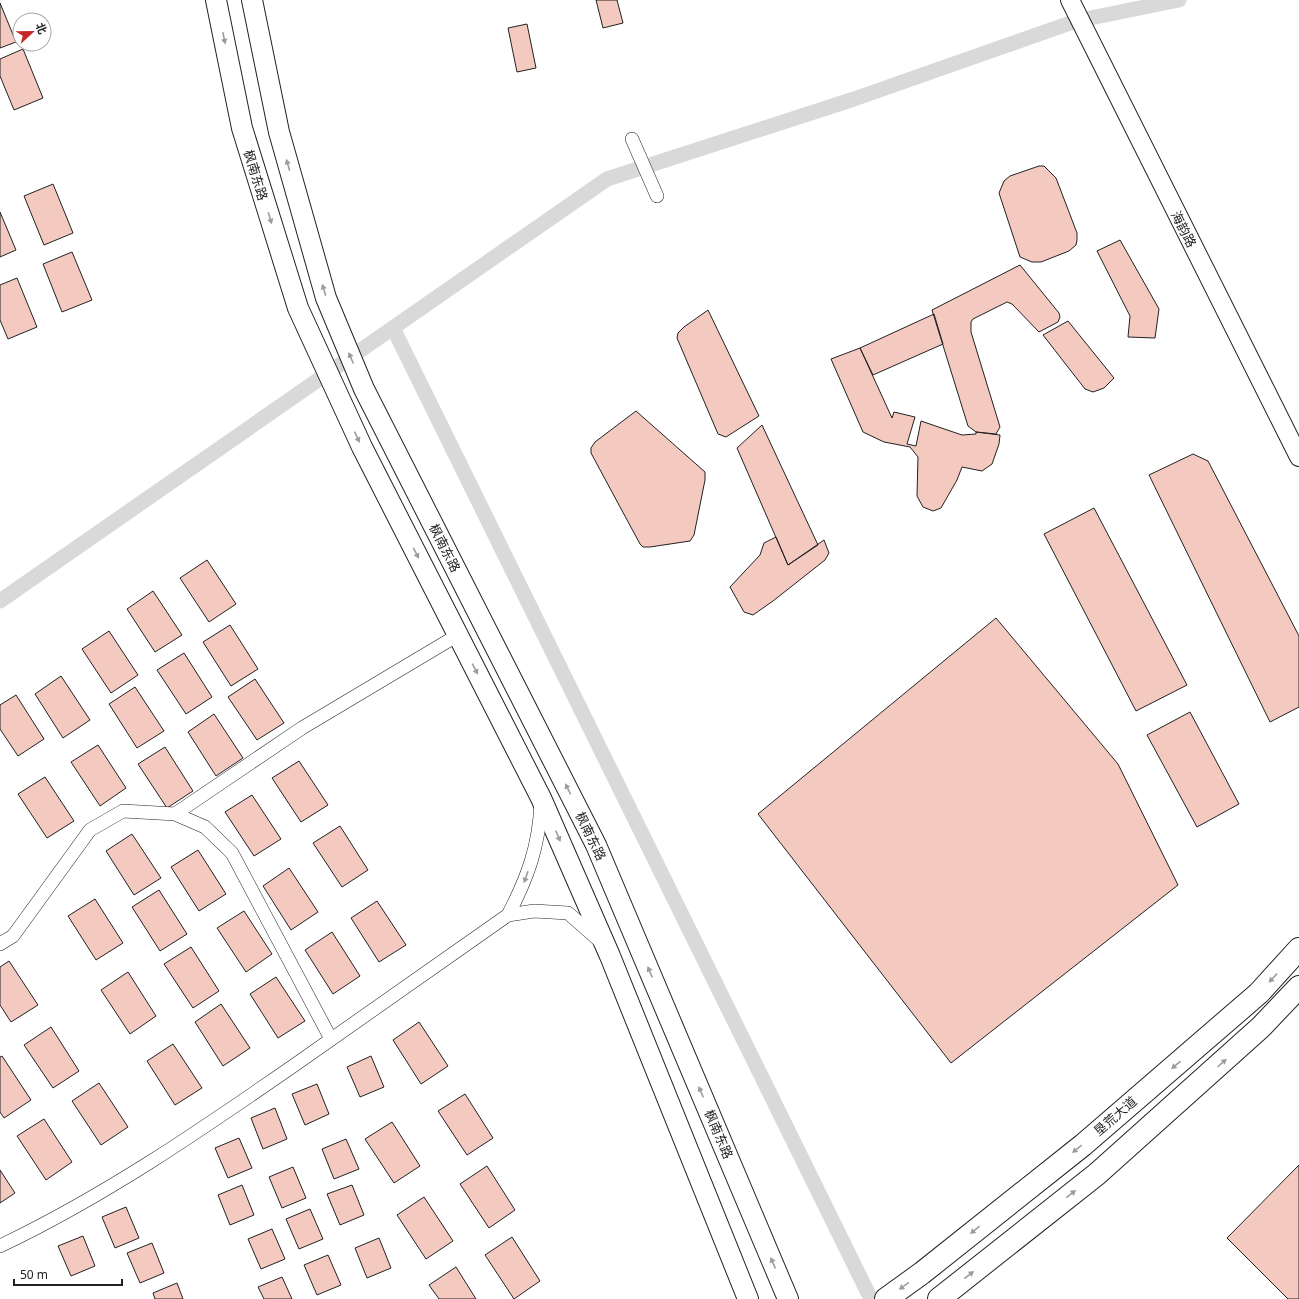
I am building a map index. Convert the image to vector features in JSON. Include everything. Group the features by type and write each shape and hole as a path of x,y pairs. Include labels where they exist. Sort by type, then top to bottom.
{"highway":[{"name":"垦荒大道","path":"886,1299 922,1273 1089,1140 1259,993 1299,949"},
{"path":"938,1299 1096,1174 1261,1027 1299,987"}],"main road":[{"name":"枫南东路","path":"216,0 242,128 298,308 362,447 458,635"},
{"name":"枫南东路","path":"252,0 279,132 326,298 364,388 596,844 788,1299"},
{"name":"海韵路","path":"1070,0 1299,457"},
{"path":"458,635 541,798 605,945 748,1299"}],"street":[{"path":"632,138 657,196"},
{"path":"175,814 302,728 458,635"},
{"path":"0,1246 42,1226 143,1167 331,1039 508,914 522,888 537,846 541,798"},
{"path":"0,944 13,936 90,830 123,811 175,814 205,827 232,853 331,1039"},
{"path":"508,914 534,910 568,913 605,945"}],"building":[{"path":"596,0 617,0 623,23 603,28"},
{"path":"0,3 12,32 12,44 0,48"},
{"path":"527,24 536,68 517,72 508,28"},
{"path":"16,52 24,52 43,98 14,110 0,76 0,59"},
{"path":"1039,166 1044,166 1056,178 1077,233 1077,240 1076,245 1069,251 1041,262 1032,262 1020,257 999,193 1004,181 1010,176"},
{"path":"53,184 73,233 44,245 24,196"},
{"path":"0,212 16,250 0,257"},
{"path":"1120,240 1159,309 1155,338 1128,337 1130,316 1097,251"},
{"path":"72,252 92,300 62,312 43,264"},
{"path":"1020,265 1059,313 1060,317 1058,322 1039,332 1012,304 1007,302 973,319 971,322 971,332 1000,427 996,434 976,432 968,426 932,310"},
{"path":"17,278 37,327 8,339 0,320 0,285"},
{"path":"708,310 759,416 726,437 718,434 677,338 678,333 684,327"},
{"path":"934,314 943,344 873,375 860,348"},
{"path":"1068,321 1114,378 1104,388 1093,392 1085,389 1043,335"},
{"path":"860,348 892,418 894,412 915,417 907,444 916,446 921,421 962,435 976,434 976,432 1000,435 999,444 992,464 982,471 962,467 957,480 941,508 933,511 923,507 917,496 918,457 910,447 884,442 863,432 831,359"},
{"path":"636,411 705,472 705,480 694,535 690,541 643,547 591,453 591,448 595,442"},
{"path":"762,425 818,545 788,565 737,448"},
{"path":"1193,454 1208,461 1299,636 1299,707 1270,722 1149,475"},
{"path":"1094,508 1187,685 1136,711 1044,534"},
{"path":"776,537 788,565 824,540 829,553 825,560 753,615 744,612 730,587 760,555 764,543"},
{"path":"207,560 236,604 209,622 180,578"},
{"path":"153,591 182,635 155,652 127,609"},
{"path":"996,618 1118,764 1178,885 951,1063 758,814"},
{"path":"230,625 258,669 231,686 203,642"},
{"path":"109,631 138,675 111,693 82,649"},
{"path":"184,653 212,697 186,714 157,670"},
{"path":"61,676 90,720 63,738 35,694"},
{"path":"255,679 284,723 257,740 228,697"},
{"path":"135,687 164,731 137,748 109,704"},
{"path":"16,695 44,739 18,756 0,729 0,705"},
{"path":"1190,712 1239,804 1197,827 1147,735"},
{"path":"214,714 243,758 216,776 188,732"},
{"path":"98,745 126,788 100,806 71,762"},
{"path":"165,747 193,791 167,808 138,764"},
{"path":"299,761 328,805 301,822 272,778"},
{"path":"45,777 74,821 47,838 18,794"},
{"path":"252,795 281,839 254,856 225,812"},
{"path":"340,826 368,870 342,887 313,843"},
{"path":"132,834 161,878 134,895 106,851"},
{"path":"198,850 226,894 199,911 171,867"},
{"path":"289,868 318,912 291,930 263,886"},
{"path":"159,890 187,934 160,951 132,907"},
{"path":"95,899 123,943 96,960 68,916"},
{"path":"377,901 406,945 379,962 351,918"},
{"path":"244,911 272,954 246,972 217,928"},
{"path":"332,932 360,976 333,994 305,950"},
{"path":"191,947 219,991 193,1008 164,964"},
{"path":"9,961 38,1005 11,1022 0,1005 0,967"},
{"path":"128,972 156,1016 130,1034 101,990"},
{"path":"276,977 305,1021 278,1038 250,994"},
{"path":"221,1004 250,1048 223,1066 195,1022"},
{"path":"419,1022 448,1066 421,1084 393,1040"},
{"path":"51,1027 79,1071 53,1088 24,1045"},
{"path":"173,1044 202,1088 175,1105 147,1061"},
{"path":"2,1056 31,1100 4,1118 0,1112 0,1057"},
{"path":"371,1056 384,1087 360,1097 347,1067"},
{"path":"99,1083 128,1127 101,1145 72,1101"},
{"path":"317,1084 329,1114 305,1125 292,1094"},
{"path":"465,1094 493,1138 467,1155 438,1111"},
{"path":"275,1108 287,1139 263,1149 251,1118"},
{"path":"44,1119 72,1162 46,1180 17,1136"},
{"path":"392,1122 420,1166 394,1183 365,1139"},
{"path":"239,1138 252,1168 228,1178 215,1148"},
{"path":"346,1139 359,1169 334,1179 322,1149"},
{"path":"1299,1165 1299,1299 1288,1299 1227,1238"},
{"path":"487,1166 515,1210 489,1228 460,1184"},
{"path":"293,1167 306,1198 282,1208 269,1177"},
{"path":"0,1170 15,1193 0,1203"},
{"path":"242,1185 254,1215 230,1225 218,1195"},
{"path":"352,1185 364,1215 340,1225 327,1194"},
{"path":"424,1197 453,1241 426,1259 397,1215"},
{"path":"126,1207 139,1238 115,1248 102,1217"},
{"path":"310,1209 323,1239 299,1249 286,1219"},
{"path":"272,1229 285,1259 261,1269 248,1239"},
{"path":"83,1236 95,1266 71,1276 58,1246"},
{"path":"512,1237 540,1281 514,1299 485,1255"},
{"path":"379,1238 391,1268 367,1278 355,1248"},
{"path":"152,1243 164,1273 140,1283 127,1253"},
{"path":"328,1255 341,1285 317,1295 304,1265"},
{"path":"456,1267 476,1299 439,1299 429,1285"},
{"path":"282,1277 292,1299 264,1299 258,1287"},
{"path":"177,1283 183,1299 155,1299 153,1293"}],"waterway":[{"path":"0,601 607,179 854,99 1076,21 1179,0"},
{"path":"393,328 871,1299"}]}
